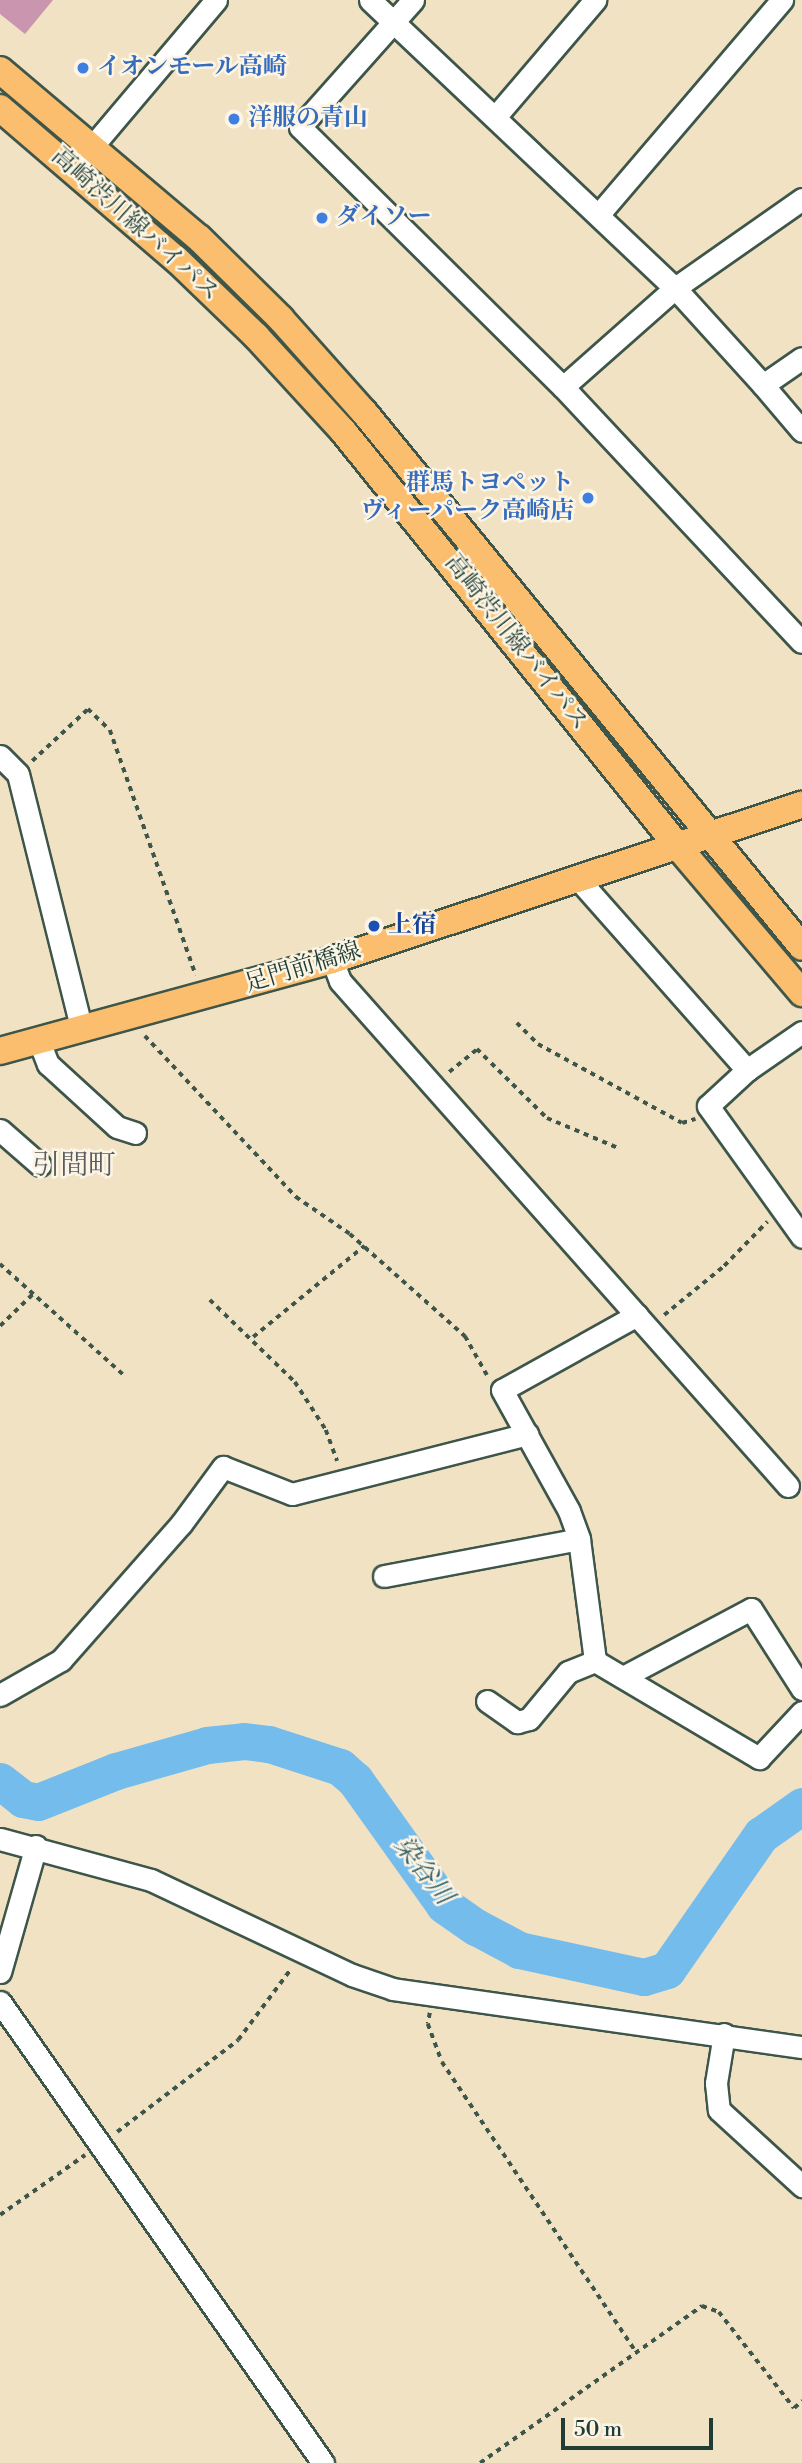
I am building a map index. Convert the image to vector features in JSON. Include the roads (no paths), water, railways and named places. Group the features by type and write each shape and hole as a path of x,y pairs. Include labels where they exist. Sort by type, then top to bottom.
{"main road":[{"name":"高崎渋川線バイパス","path":"0,70 199,238 281,319 364,412 715,836 802,947"},
{"name":"高崎渋川線バイパス","path":"0,108 74,168 256,336 343,431 680,849 802,993"},
{"name":"足門前橋線","path":"0,1051 126,1016 204,998 332,960 680,849 802,805"}],"street":[{"path":"74,168 216,0"},
{"path":"370,0 496,116 675,288 802,431"},
{"path":"413,0 300,127 563,387 802,642"},
{"path":"496,116 595,0"},
{"path":"599,214 782,0"},
{"path":"563,387 675,288 802,199"},
{"path":"763,385 802,358"},
{"path":"0,756 18,774 82,1030"},
{"path":"579,880 747,1070"},
{"path":"332,960 340,981 788,1486"},
{"path":"802,1032 747,1070 708,1106 802,1237"},
{"path":"40,1041 48,1064 117,1127 135,1133"},
{"path":"0,1130 40,1165"},
{"path":"595,1661 579,1539 502,1390 643,1321"},
{"path":"0,1695 61,1660 181,1524 223,1467 292,1494 527,1434"},
{"path":"384,1576 579,1539"},
{"path":"623,1677 751,1609 802,1689"},
{"path":"595,1661 759,1758 802,1712"},
{"path":"486,1701 517,1722 529,1719 568,1672 595,1661"},
{"path":"1,1837 152,1880 219,1909 303,1953 394,1989 724,2034 802,2048"},
{"path":"0,1972 36,1846"},
{"path":"0,2002 323,2463"},
{"path":"724,2034 716,2084 719,2110 798,2175"}],"waterway":[{"name":"染谷川","path":"0,1781 23,1799 38,1802 116,1771 207,1745 244,1741 269,1744 340,1767 355,1780 444,1905 476,1927 519,1950 644,1977 667,1970 761,1835 802,1806"}],"place":[{"name":"イオンモール高崎","path":"83,68"},
{"name":"洋服の青山","path":"234,119"},
{"name":"ダイソー","path":"322,218"},
{"name":"群馬トヨペット ヴィーパーク高崎店","path":"588,498"},
{"name":"上宿","path":"374,926"}],"district":[{"name":"引間町","path":"74,1166"}]}
